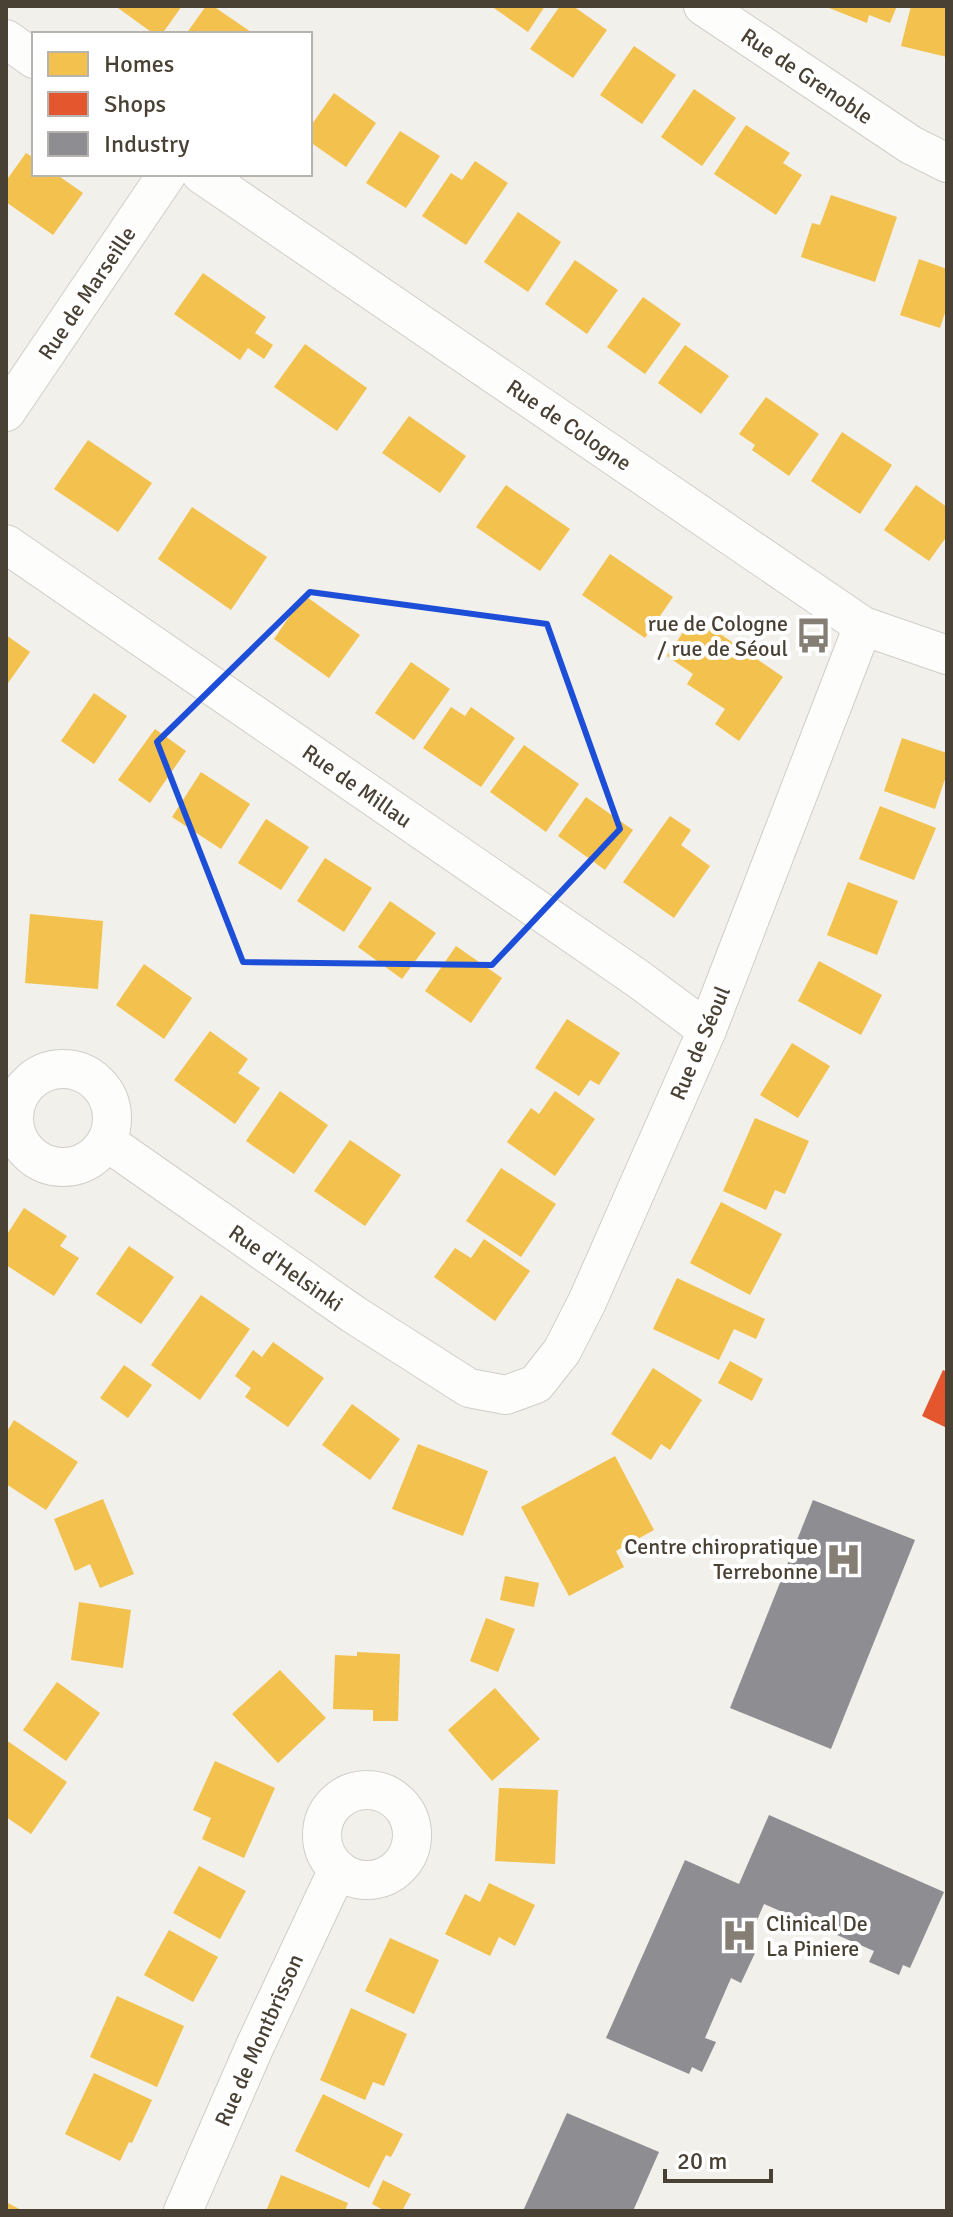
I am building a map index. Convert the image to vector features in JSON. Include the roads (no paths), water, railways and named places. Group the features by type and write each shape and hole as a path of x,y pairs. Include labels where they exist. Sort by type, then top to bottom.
{"street":[{"name":"Rue de Grenoble","path":"703,6 911,145 947,163"},
{"path":"6,39 32,58"},
{"name":"Rue de Marseille","path":"6,412 166,176"},
{"name":"Rue de Cologne","path":"204,176 863,626 947,655"},
{"name":"Rue de Millau","path":"6,544 637,978 707,1030"},
{"name":"Rue de Séoul","path":"469,1388 506,1395 536,1384 562,1351 587,1302 707,1030 863,626"},
{"name":"Rue d'Helsinki","path":"107,1142 353,1314 469,1388"},
{"name":"Rue de Montbrisson","path":"183,2211 255,2046 338,1869"}],"place":[{"name":"rue de Cologne / rue de Séoul","path":"814,636"},
{"name":"Centre chiropratique Terrebonne","path":"844,1559"},
{"name":"Clinical De La Piniere","path":"740,1936"}]}
